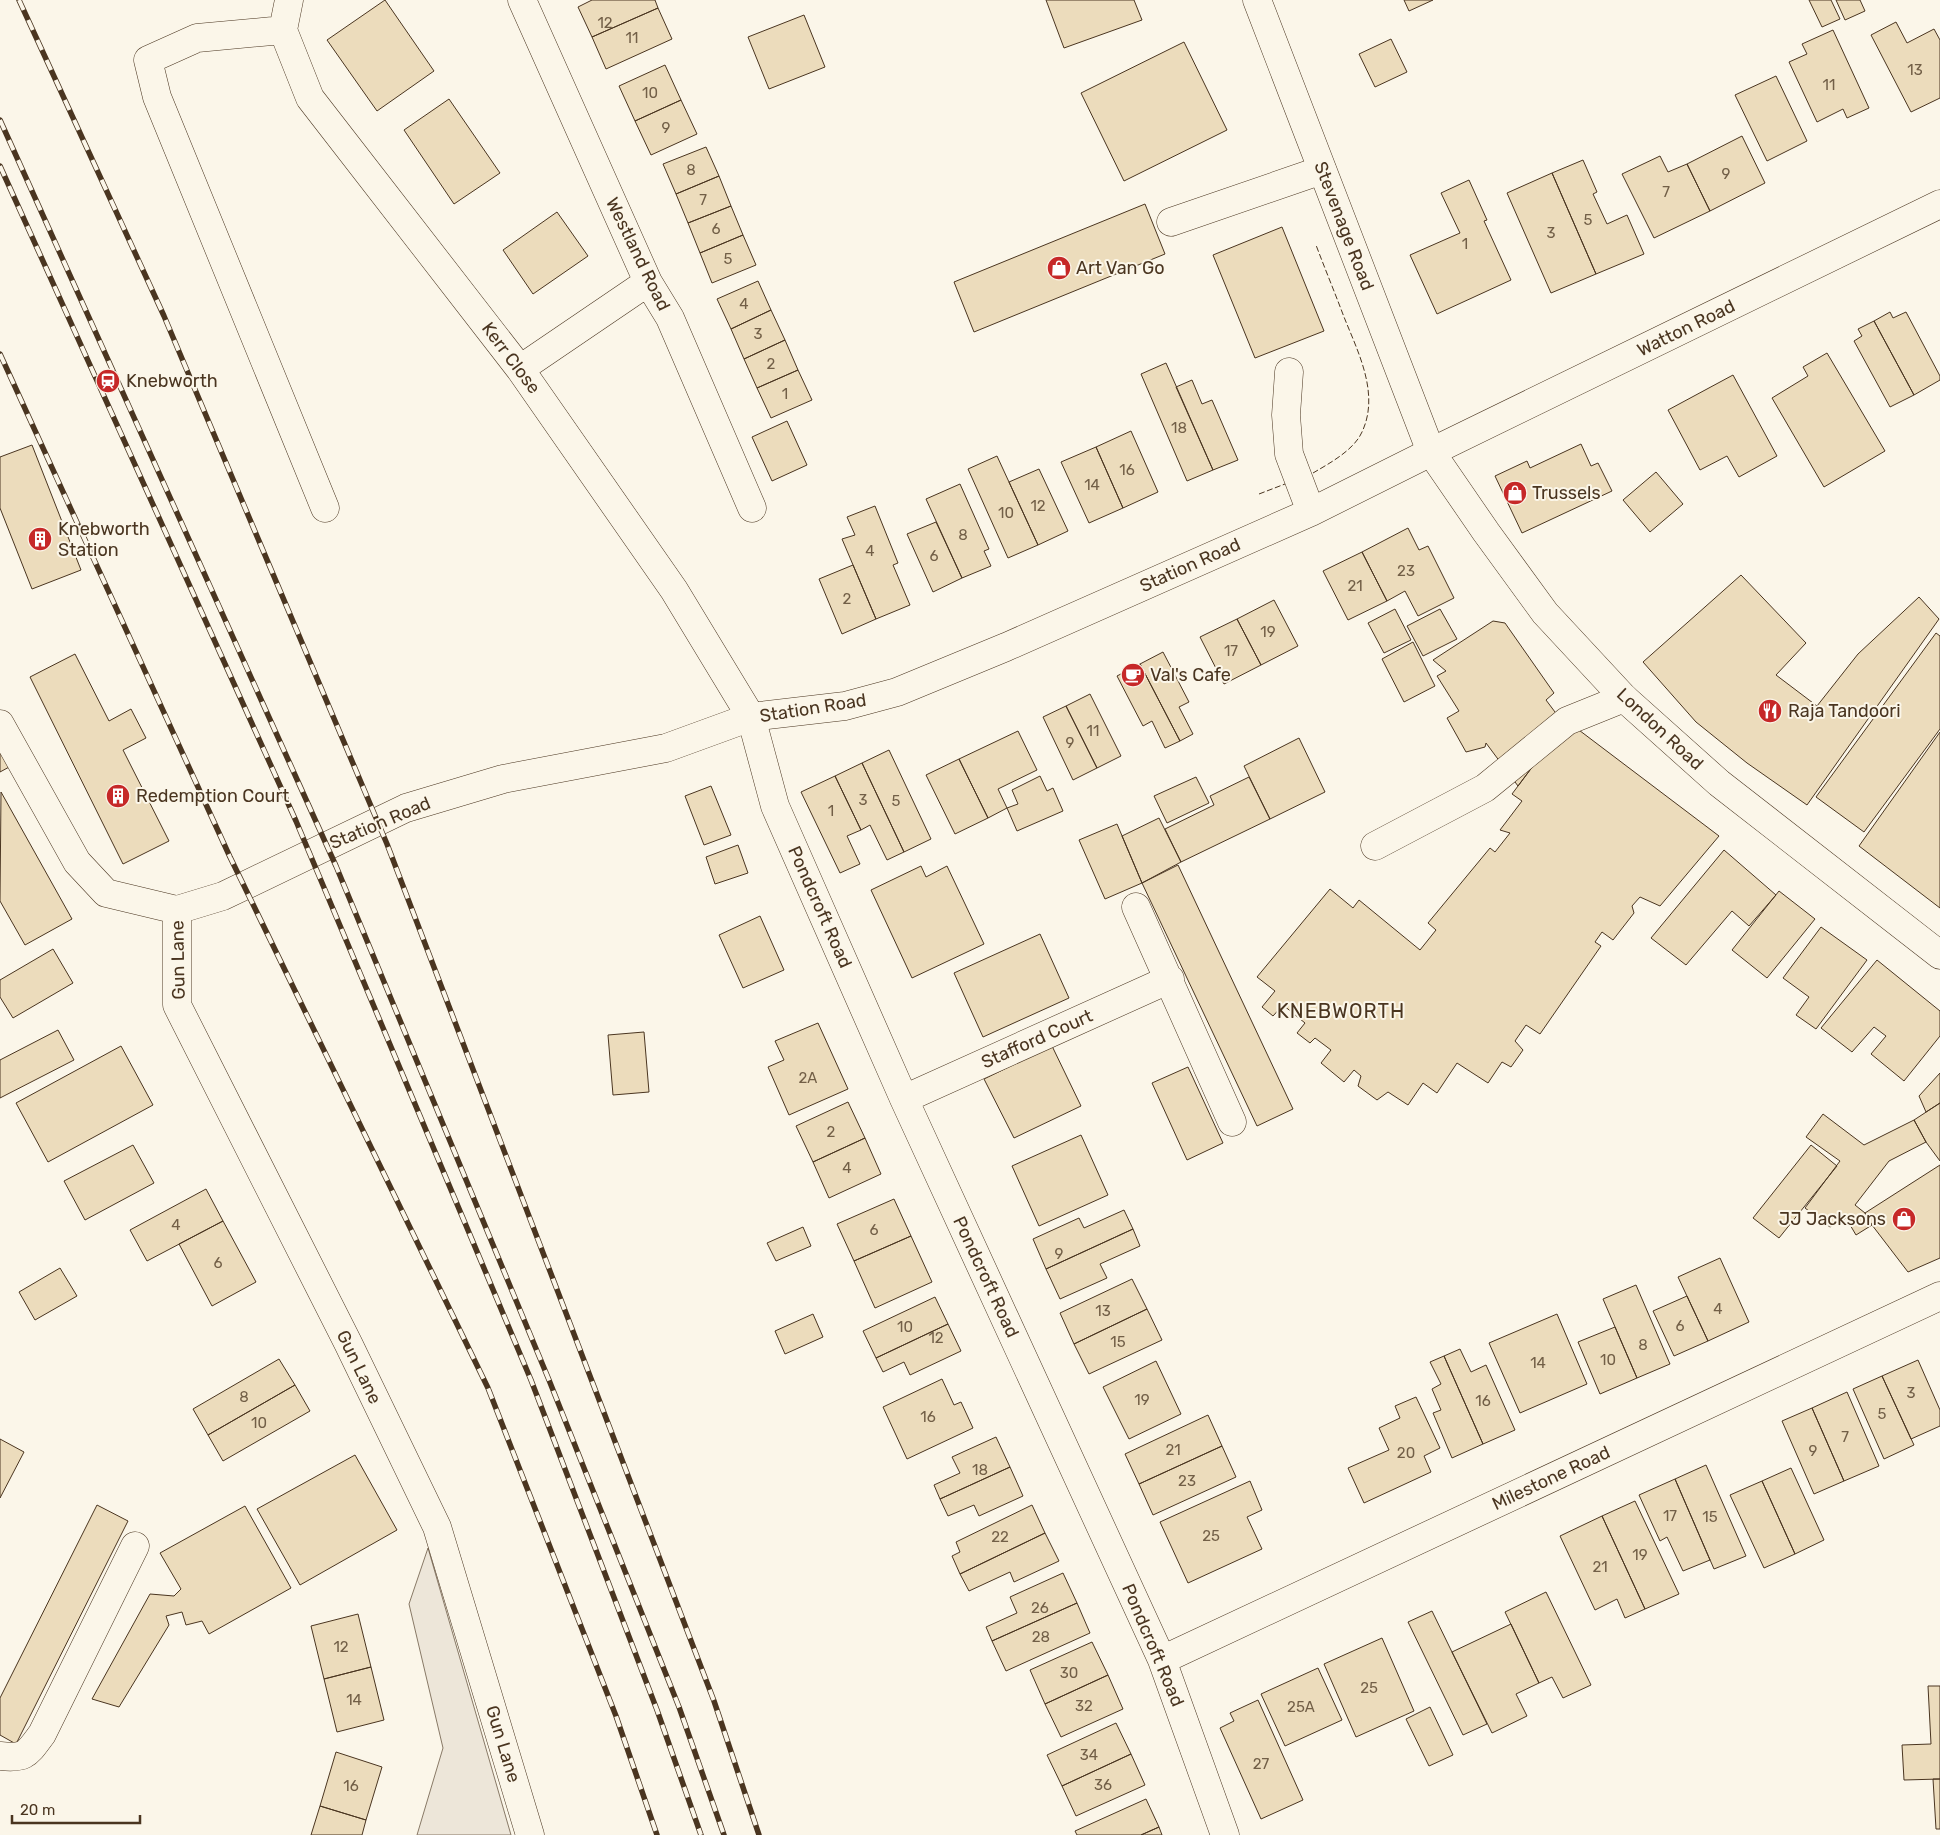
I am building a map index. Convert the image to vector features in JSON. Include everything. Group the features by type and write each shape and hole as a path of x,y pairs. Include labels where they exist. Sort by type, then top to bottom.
{"street":[{"path":"289,0 283,30 197,38 148,60 156,97 325,508"},
{"name":"Westland Road","path":"522,0 648,282 670,318 752,508"},
{"name":"Stevenage Road","path":"1257,0 1431,452"},
{"name":"Kerr Close","path":"283,30 310,98 520,369 674,590 752,717"},
{"path":"1171,222 1322,170"},
{"name":"Watton Road","path":"1431,452 1940,204"},
{"path":"520,369 648,282"},
{"path":"1289,372 1286,415 1289,454 1311,512"},
{"name":"Station Road","path":"177,910 223,896 406,808 502,779 666,748 752,717 845,706 897,692 1006,647 1311,512 1431,452"},
{"name":"London Road","path":"1431,452 1545,613 1624,698 1719,783 1940,954"},
{"path":"1375,846 1485,788 1567,721 1624,698"},
{"name":"Pondcroft Road","path":"752,717 775,806 904,1098 1162,1660 1224,1835"},
{"path":"0,724 77,862 106,893 177,910"},
{"path":"1136,907 1170,979 1232,1122"},
{"name":"Gun Lane","path":"177,910 177,1005 348,1343 437,1528 530,1835"},
{"name":"Stafford Court","path":"904,1098 1170,979"},
{"name":"Milestone Road","path":"1162,1660 1940,1296"},
{"path":"0,1756 18,1758 29,1752 42,1734 135,1546"}],"shaded area":[{"path":"428,1548 511,1835 417,1835 443,1748 409,1604"}],"building":[{"path":"385,0 434,71 377,111 327,40"},
{"path":"592,0 655,0 658,8 592,37 578,7"},
{"path":"1046,0 1134,0 1142,20 1064,48"},
{"path":"1404,0 1433,0 1409,11"},
{"path":"1809,0 1831,0 1840,19 1822,27"},
{"path":"1836,0 1860,0 1865,11 1845,20"},
{"path":"658,8 672,39 606,69 592,37"},
{"path":"804,15 825,67 769,89 748,37"},
{"path":"1896,22 1907,43 1934,29 1940,40 1940,98 1911,112 1871,35"},
{"path":"1833,30 1869,108 1847,118 1843,109 1817,122 1789,62 1807,54 1802,44"},
{"path":"1391,39 1407,72 1375,87 1359,54"},
{"path":"1184,42 1227,130 1124,181 1081,93"},
{"path":"665,65 681,100 635,121 619,86"},
{"path":"1776,76 1807,141 1767,161 1735,95"},
{"path":"449,99 500,173 454,204 404,130"},
{"path":"681,100 697,134 651,155 635,121"},
{"path":"1742,136 1765,183 1710,211 1687,164"},
{"path":"706,147 719,176 676,194 663,164"},
{"path":"1660,156 1668,172 1687,164 1710,211 1654,238 1622,174"},
{"path":"1583,160 1597,192 1593,194 1607,224 1627,215 1644,254 1596,274 1552,173"},
{"path":"1552,173 1596,274 1551,293 1507,193"},
{"path":"719,176 731,206 688,223 676,194"},
{"path":"1469,180 1487,220 1484,221 1511,280 1437,314 1410,255 1460,233 1441,193"},
{"name":"Art Van Go","path":"1145,204 1165,254 974,332 954,282"},
{"path":"731,206 743,235 700,253 688,223"},
{"path":"557,212 588,256 533,294 503,250"},
{"path":"1282,227 1324,331 1255,358 1213,255"},
{"path":"743,235 756,265 712,283 700,253"},
{"path":"758,281 771,310 731,329 717,299"},
{"path":"771,310 785,340 744,359 731,329"},
{"path":"1890,312 1893,318 1906,312 1940,376 1940,380 1914,395 1874,321"},
{"path":"1874,321 1914,395 1890,407 1854,341 1862,336 1858,329"},
{"path":"785,340 798,370 757,388 744,359"},
{"path":"1827,353 1885,451 1824,487 1772,398 1808,376 1803,367"},
{"path":"1166,363 1213,470 1187,481 1141,374"},
{"path":"798,370 812,400 771,418 757,388"},
{"path":"1733,375 1777,456 1739,477 1727,456 1700,470 1668,410"},
{"path":"1192,380 1202,404 1212,400 1238,460 1213,470 1176,387"},
{"path":"787,421 807,465 772,481 752,437"},
{"path":"1131,431 1158,492 1123,508 1096,447"},
{"path":"1581,444 1591,466 1598,463 1612,491 1522,533 1495,476 1527,461 1530,468"},
{"name":"Knebworth Station","path":"32,445 81,570 32,589 0,508 0,457"},
{"path":"1096,447 1123,508 1089,523 1061,462"},
{"path":"997,456 1038,545 1008,558 968,469"},
{"path":"1039,469 1068,531 1038,545 1009,482"},
{"path":"1656,472 1683,504 1650,532 1623,500"},
{"path":"960,484 989,549 984,551 991,566 962,578 926,499"},
{"path":"875,506 898,563 893,565 910,605 876,619 842,539 855,535 847,517"},
{"path":"936,522 962,578 933,592 907,534"},
{"path":"1408,528 1419,550 1428,546 1454,598 1418,616 1405,591 1387,601 1362,552"},
{"path":"1362,552 1387,601 1348,620 1323,571"},
{"path":"853,565 876,619 842,634 819,579"},
{"path":"1741,575 1806,643 1776,675 1817,706 1858,654 1919,597 1939,619 1807,805 1747,763 1696,722 1643,662"},
{"path":"1274,600 1298,646 1261,665 1237,619"},
{"path":"1395,609 1411,640 1384,653 1368,623"},
{"path":"1440,609 1457,639 1423,656 1407,626"},
{"path":"1237,619 1261,665 1224,684 1200,637"},
{"path":"1493,621 1505,623 1554,693 1546,700 1564,724 1518,786 1486,743 1485,747 1466,752 1447,718 1459,711 1437,676 1446,671 1433,660"},
{"path":"1936,633 1940,636 1940,729 1864,832 1816,797"},
{"path":"1413,642 1435,686 1404,702 1382,659"},
{"path":"1163,652 1189,702 1179,707 1193,734 1180,741 1140,664"},
{"name":"Redemption Court","path":"75,654 109,721 131,709 146,738 123,750 169,841 123,864 30,677"},
{"path":"1140,664 1180,741 1165,748 1152,721 1143,726 1117,676"},
{"path":"1090,694 1121,756 1097,768 1066,706"},
{"path":"1066,706 1097,768 1073,780 1043,717"},
{"path":"1567,721 1719,836 1660,906 1640,897 1632,906 1634,913 1613,940 1602,932 1595,942 1601,946 1540,1034 1526,1025 1515,1041 1523,1050 1511,1067 1502,1062 1488,1083 1457,1063 1437,1093 1423,1083 1408,1105 1388,1092 1377,1100 1358,1086 1361,1076 1354,1070 1344,1082 1321,1063 1331,1050 1315,1038 1310,1043 1297,1033 1305,1023 1283,1005 1273,1016 1262,1007 1275,991 1257,977 1330,889 1353,908 1359,900 1420,950 1436,930 1428,923 1490,848 1495,852 1510,833 1500,830 1522,801 1512,794"},
{"path":"1018,731 1037,770 998,789 1007,808 988,818 959,759"},
{"path":"1940,732 1940,908 1859,846"},
{"path":"1299,738 1325,792 1270,819 1244,766"},
{"path":"0,743 11,766 0,772"},
{"path":"889,750 931,839 904,852 862,763"},
{"path":"959,759 988,818 955,834 926,775"},
{"path":"862,763 904,852 887,860 870,825 861,830 835,776"},
{"path":"835,776 861,830 847,836 860,864 840,873 801,792"},
{"path":"1040,776 1047,791 1053,788 1063,811 1017,831 1007,808 1018,804 1012,790"},
{"path":"1196,777 1209,803 1167,823 1154,796"},
{"path":"1249,777 1270,819 1181,862 1165,829 1214,805 1210,796"},
{"path":"711,786 731,835 704,845 685,796"},
{"path":"1,792 72,919 25,945 0,901"},
{"path":"1159,818 1181,862 1142,883 1122,836"},
{"path":"1117,824 1142,883 1105,899 1079,840"},
{"path":"738,845 748,873 715,884 706,857"},
{"path":"1724,850 1776,895 1749,926 1732,911 1686,965 1651,938"},
{"path":"1178,865 1293,1109 1257,1126 1142,883"},
{"path":"921,866 926,877 947,866 984,944 912,978 871,890"},
{"path":"1779,891 1815,919 1767,978 1732,950"},
{"path":"760,916 784,970 743,988 719,935"},
{"path":"1821,927 1867,960 1816,1029 1796,1015 1809,997 1783,978"},
{"path":"1040,934 1069,998 983,1037 954,973"},
{"path":"53,949 73,983 13,1018 0,997 0,980"},
{"path":"1877,960 1940,1011 1940,1036 1904,1081 1871,1054 1886,1036 1874,1027 1852,1052 1821,1028"},
{"path":"818,1023 848,1089 789,1115 768,1067 784,1060 775,1041"},
{"path":"58,1030 74,1060 0,1098 0,1060"},
{"path":"644,1032 649,1092 613,1095 608,1035"},
{"path":"121,1046 153,1105 48,1162 16,1103"},
{"path":"1052,1046 1081,1106 1014,1138 984,1079"},
{"path":"1188,1067 1223,1143 1187,1160 1152,1083"},
{"path":"1940,1073 1940,1103 1926,1112 1919,1096"},
{"path":"848,1102 865,1138 813,1162 796,1126"},
{"path":"1940,1103 1940,1161 1926,1142 1914,1120"},
{"path":"1823,1114 1864,1145 1914,1120 1926,1142 1889,1161 1855,1205 1865,1213 1872,1225 1856,1235 1846,1218 1830,1227 1805,1208 1840,1161 1806,1137"},
{"path":"1081,1135 1108,1195 1039,1226 1012,1166"},
{"path":"865,1138 881,1174 829,1198 813,1162"},
{"path":"133,1145 154,1183 85,1220 64,1181"},
{"path":"1811,1145 1837,1166 1779,1238 1753,1218"},
{"name":"JJ Jacksons","path":"1940,1165 1940,1258 1908,1272 1865,1213"},
{"path":"206,1189 223,1221 147,1261 130,1230"},
{"path":"894,1199 911,1236 854,1261 837,1224"},
{"path":"1124,1210 1133,1229 1046,1269 1033,1239 1079,1218 1084,1228"},
{"path":"223,1221 256,1282 212,1306 179,1244"},
{"path":"803,1227 811,1246 776,1261 767,1243"},
{"path":"1133,1229 1140,1246 1100,1264 1107,1278 1060,1299 1046,1269"},
{"path":"911,1236 932,1282 875,1308 854,1261"},
{"path":"1720,1258 1749,1322 1708,1341 1678,1277"},
{"path":"60,1268 77,1296 35,1320 19,1292"},
{"path":"1132,1279 1147,1309 1074,1344 1060,1313"},
{"path":"1636,1285 1670,1364 1637,1378 1603,1299"},
{"path":"1687,1296 1708,1341 1674,1356 1653,1311"},
{"path":"935,1297 948,1324 876,1358 863,1331"},
{"path":"1147,1309 1162,1340 1089,1374 1074,1344"},
{"path":"813,1314 823,1337 785,1354 775,1331"},
{"path":"1557,1314 1587,1384 1520,1413 1489,1343"},
{"path":"948,1324 961,1351 910,1375 904,1362 883,1372 876,1358"},
{"path":"1615,1327 1637,1378 1600,1394 1578,1342"},
{"path":"1460,1349 1471,1372 1486,1365 1515,1430 1483,1444 1444,1356"},
{"path":"1444,1356 1483,1444 1452,1458 1433,1413 1441,1410 1432,1389 1441,1384 1430,1362"},
{"path":"279,1359 295,1385 208,1435 193,1409"},
{"path":"1918,1360 1940,1410 1940,1426 1911,1439 1882,1376"},
{"path":"1156,1361 1181,1414 1129,1439 1103,1387"},
{"path":"1882,1376 1914,1445 1884,1459 1853,1389"},
{"path":"942,1379 954,1405 961,1402 973,1428 907,1459 883,1407"},
{"path":"295,1385 310,1411 223,1461 208,1435"},
{"path":"1847,1392 1879,1466 1844,1481 1812,1408"},
{"path":"1416,1397 1440,1448 1424,1456 1431,1472 1364,1503 1348,1468 1389,1450 1379,1428 1400,1418 1395,1406"},
{"path":"1812,1408 1844,1481 1814,1494 1782,1421"},
{"path":"1208,1415 1222,1446 1139,1484 1125,1454"},
{"path":"996,1437 1010,1467 940,1499 934,1485 960,1473 952,1457"},
{"path":"0,1439 24,1452 0,1498"},
{"path":"1222,1446 1236,1477 1153,1515 1139,1484"},
{"path":"355,1455 397,1530 300,1585 257,1509"},
{"path":"1706,1465 1746,1556 1714,1569 1675,1479"},
{"path":"1010,1467 1023,1496 979,1516 974,1505 948,1516 940,1499"},
{"path":"1791,1468 1824,1540 1795,1554 1762,1481"},
{"path":"1675,1479 1710,1560 1683,1571 1667,1537 1660,1541 1639,1495"},
{"path":"1250,1481 1262,1510 1247,1517 1262,1549 1188,1583 1160,1522"},
{"path":"1762,1481 1795,1554 1764,1568 1730,1495"},
{"path":"1635,1501 1679,1594 1645,1609 1602,1516"},
{"path":"97,1505 128,1521 16,1744 0,1735 0,1698"},
{"path":"1032,1505 1045,1533 960,1574 952,1556 960,1552 956,1542"},
{"path":"245,1506 291,1588 209,1634 202,1621 186,1625 182,1612 166,1616 169,1625 119,1707 92,1699 150,1594 174,1596 181,1589 160,1553"},
{"path":"1602,1516 1645,1609 1625,1618 1617,1599 1595,1610 1560,1536"},
{"path":"1045,1533 1059,1561 1014,1582 1010,1572 969,1591 960,1574"},
{"path":"1063,1573 1077,1603 992,1641 986,1627 1017,1613 1010,1597"},
{"path":"1546,1592 1591,1685 1563,1698 1552,1677 1539,1683 1505,1612"},
{"path":"1077,1603 1090,1633 1006,1671 992,1641"},
{"path":"1432,1611 1487,1724 1463,1735 1408,1622"},
{"path":"358,1614 371,1667 324,1679 311,1626"},
{"path":"1511,1624 1539,1683 1516,1694 1527,1716 1492,1733 1452,1652"},
{"path":"1382,1638 1414,1711 1356,1737 1324,1664"},
{"path":"1092,1642 1108,1675 1045,1704 1030,1670"},
{"path":"371,1667 384,1720 337,1732 324,1679"},
{"path":"1318,1668 1342,1720 1285,1746 1261,1694"},
{"path":"1108,1675 1123,1709 1061,1737 1045,1704"},
{"path":"1928,1686 1940,1686 1940,1779 1904,1780 1902,1745 1931,1744"},
{"path":"1258,1700 1303,1800 1261,1819 1220,1728 1234,1721 1230,1713"},
{"path":"1430,1707 1453,1755 1429,1766 1406,1719"},
{"path":"1116,1723 1131,1754 1062,1786 1047,1755"},
{"path":"336,1752 382,1767 366,1820 320,1806"},
{"path":"1131,1754 1145,1785 1076,1816 1062,1786"},
{"path":"1933,1779 1940,1779 1940,1829 1936,1829"},
{"path":"1146,1799 1159,1827 1141,1835 1077,1835 1075,1831"},
{"path":"320,1806 366,1820 362,1835 311,1835"},
{"path":"1159,1827 1162,1835 1141,1835"}],"railway":[{"path":"19,0 164,316 387,844 714,1701 759,1835"},
{"path":"0,120 336,866 549,1380 679,1707 724,1835"},
{"path":"0,166 296,821 531,1380 657,1710 701,1835"},
{"path":"0,354 230,857 488,1388 616,1716 657,1835"}],"fence":[{"path":"1313,473 1341,456 1358,439 1367,418 1369,403 1368,388 1361,359 1316,245"},
{"path":"1259,494 1285,484"}],"place":[{"name":"Art Van Go","path":"1059,268"},
{"name":"Knebworth","path":"108,381"},
{"name":"Trussels","path":"1515,493"},
{"name":"Knebworth Station","path":"40,539"},
{"name":"Val's Cafe","path":"1133,675"},
{"name":"Raja Tandoori","path":"1770,711"},
{"name":"Redemption Court","path":"118,796"},
{"name":"JJ Jacksons","path":"1904,1219"}],"district":[{"name":"KNEBWORTH","path":"1341,1011"}]}
